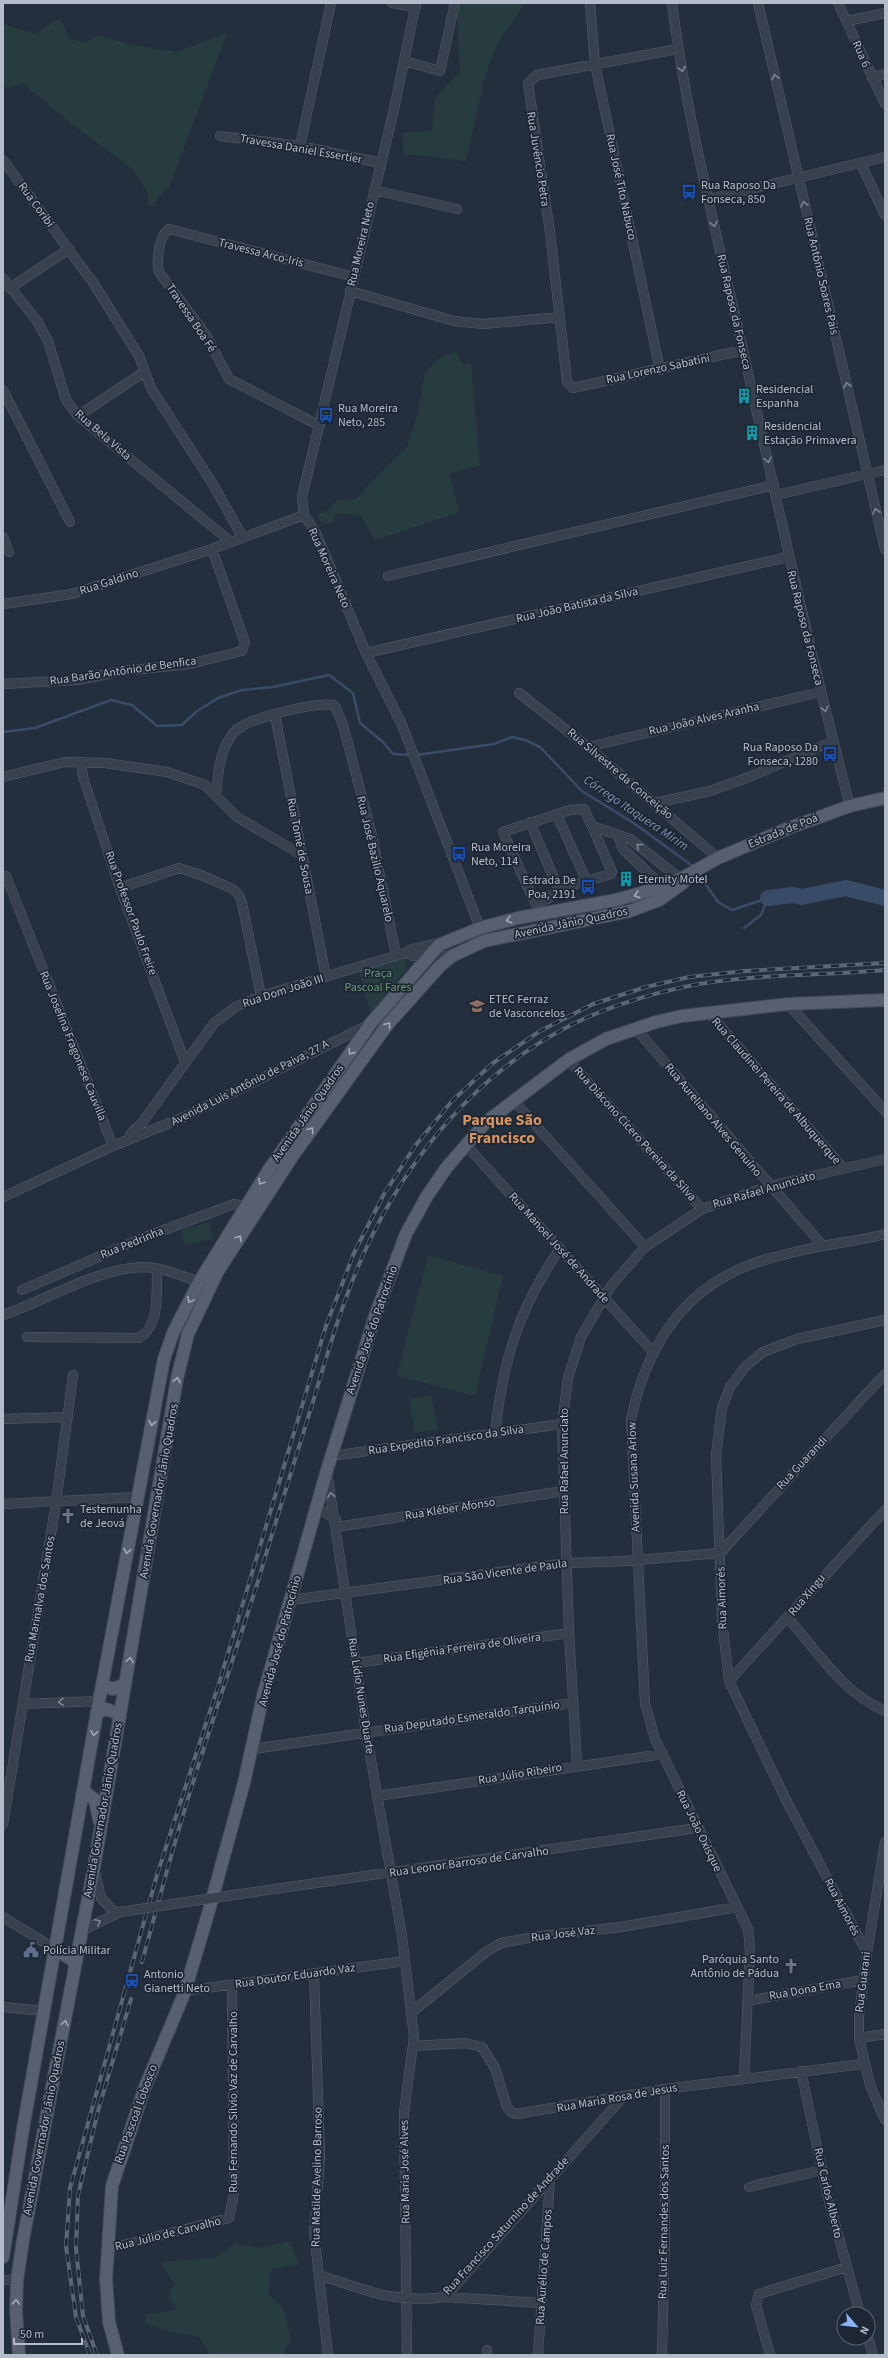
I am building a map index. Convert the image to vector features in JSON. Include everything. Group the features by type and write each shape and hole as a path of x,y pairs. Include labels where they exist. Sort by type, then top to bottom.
{"main road":[{"name":"Estrada de Poá","path":"685,876 718,858 789,828 850,806 885,798"},
{"name":"Avenida Jânio Quadros","path":"214,1268 245,1206 371,1023 428,956 447,941 480,928 584,904 616,900 662,886 685,876"},
{"name":"Avenida Jânio Quadros","path":"214,1268 292,1156 388,1024 428,978 452,956 484,942 581,921 616,916 649,904 678,886 684,881 685,876"},
{"path":"581,921 584,904"},
{"name":"Avenida José do Patrocínio","path":"218,1881 253,1749 263,1696 331,1456 375,1316 406,1234 427,1196 465,1144 486,1122 513,1100 568,1060 606,1039 682,1016 788,1004 883,1003"},
{"name":"Avenida Governador Jânio Quadros","path":"3,2257 44,2011 98,1707 164,1359 169,1343 199,1282 214,1268"},
{"name":"Avenida Governador Jânio Quadros","path":"18,2355 16,2311 17,2280 75,1962 101,1831 184,1346 214,1268"},
{"path":"169,1343 184,1346"},
{"path":"102,1685 113,1690 126,1684"},
{"path":"98,1707 116,1713 120,1717"},
{"path":"84,1791 95,1800 101,1831"},
{"path":"68,1880 66,1925 71,1929 81,1931"},
{"name":"Rua Pascoal Lobosco","path":"118,2355 109,2322 106,2279 112,2186 145,2087 184,1991 218,1881"},
{"path":"55,1949 75,1962"}],"street":[{"path":"300,146 331,3"},
{"path":"392,3 416,5"},
{"path":"404,61 440,71 455,3"},
{"name":"Rua José Tito Nabuco","path":"590,3 595,64 660,370"},
{"name":"Rua Raposo da Fonseca","path":"672,3 678,49 709,199 774,485 788,557 820,692 850,806"},
{"name":"Rua Antônio Soares Pais","path":"758,3 885,550"},
{"name":"Rua 6","path":"838,3 885,104"},
{"name":"Rua Moreira Neto","path":"416,5 381,163 302,497 304,515 316,533 366,653 402,725 480,928"},
{"path":"847,21 885,12"},
{"name":"Rua Juvêncio Petra","path":"573,388 567,382 560,317 528,83 537,75 678,49"},
{"path":"872,78 885,74"},
{"name":"Travessa Daniel Essertier","path":"220,136 300,146 381,163"},
{"path":"709,199 861,164 885,157"},
{"name":"Rua Coribi","path":"3,160 94,284 139,356 151,388 214,486 243,538"},
{"path":"861,164 885,215"},
{"path":"374,190 457,208"},
{"name":"Travessa Arco-Iris","path":"169,230 354,277"},
{"name":"Travessa Boa Fé","path":"169,230 163,234 157,260 159,272 206,335 229,379 320,426"},
{"path":"10,288 69,249"},
{"name":"Rua Bela Vista","path":"3,278 37,321 48,341 66,400 78,416 231,542"},
{"path":"350,291 454,321 482,324 560,317"},
{"name":"Rua Lorenzo Sabatini","path":"573,388 660,370 743,350"},
{"path":"78,416 144,372"},
{"path":"3,390 70,522"},
{"path":"776,495 885,470"},
{"path":"388,576 774,485"},
{"name":"Rua Galdino","path":"3,604 72,594 212,549 304,515"},
{"path":"3,537 9,552"},
{"name":"Rua Barão Antônio de Benfica","path":"3,684 78,680 122,671 190,664 242,651 245,642 244,637 212,549"},
{"name":"Rua João Batista da Silva","path":"366,653 788,557"},
{"name":"Rua João Alves Aranha","path":"588,747 820,692"},
{"name":"Rua Silvestre da Conceição","path":"519,693 588,747 718,858"},
{"name":"Rua José Bazilio Aquarelo","path":"275,715 332,704 338,710 371,832 396,955"},
{"path":"216,794 223,752 230,738 240,727 252,721 275,715"},
{"name":"Rua Tomé de Sousa","path":"275,715 326,977"},
{"path":"655,803 710,791 749,777 833,741"},
{"path":"3,777 48,765 81,762 130,766 167,772 204,785 216,794 237,817 302,855"},
{"name":"Rua Professor Paulo Freire","path":"81,762 83,777 120,888 185,1062"},
{"path":"584,809 612,872 610,876 559,890 547,899 535,903 503,832 530,822 570,810 584,809"},
{"path":"557,815 587,882"},
{"path":"530,822 559,890"},
{"path":"592,826 630,839 685,876"},
{"path":"618,835 623,849 662,886"},
{"path":"120,888 179,868 201,875 233,889 239,895 242,903 261,996"},
{"name":"Rua Josefina Fragonese Cauvilla","path":"6,876 113,1146"},
{"name":"Rua Dom João III","path":"128,1140 132,1132 142,1123 185,1062 218,1019 237,1006 261,996 405,953 412,949 447,941"},
{"name":"Rua Dom João III","path":"405,953 412,956 452,956"},
{"path":"788,1004 885,1112"},
{"name":"Rua Claudinei Pereira de Albuquerque","path":"709,1013 843,1168"},
{"name":"Avenida Luis Antônio de Paiva, 27 A","path":"3,1197 113,1146 184,1117 371,1023"},
{"name":"Rua Aureliano Alves Genuíno","path":"636,1029 823,1246"},
{"name":"Rua Diácono Cícero Pereira da Silva","path":"568,1060 702,1209"},
{"path":"513,1100 646,1247"},
{"name":"Rua Manoel José de Andrade","path":"465,1144 559,1250 653,1352"},
{"name":"Rua Rafael Anunciato","path":"577,1765 569,1634 563,1491 562,1424 568,1378 581,1337 602,1297 646,1247 702,1209 770,1186 885,1159"},
{"name":"Rua Pedrinha","path":"22,1290 148,1236 234,1204 245,1206"},
{"name":"Avenida Susana Arlow","path":"663,1754 648,1718 645,1703 631,1419 636,1397 653,1352 672,1322 707,1288 752,1264 823,1246 885,1234"},
{"path":"495,1433 500,1392 514,1335 536,1285 559,1250"},
{"path":"3,1315 69,1287 124,1269 144,1267 157,1269 199,1282"},
{"path":"27,1337 139,1338 149,1330 154,1318 157,1269"},
{"name":"Rua Aimorés","path":"866,1953 786,1800 729,1681 722,1620 716,1455 722,1408 730,1387 745,1366 763,1352 798,1339 885,1320"},
{"name":"Rua Guarandi","path":"720,1553 885,1374"},
{"name":"Rua Marinalva dos Santos","path":"3,1824 56,1503 74,1375"},
{"path":"3,1419 68,1418"},
{"name":"Rua Expedito Francisco da Silva","path":"331,1456 562,1424"},
{"name":"Rua Lídio Nunes Duarte","path":"327,1470 366,1732 405,1961"},
{"name":"Rua Kléber Afonso","path":"336,1523 563,1491"},
{"path":"3,1504 56,1503 138,1497"},
{"path":"317,1508 336,1523"},
{"name":"Rua Xingu","path":"729,1681 788,1618 813,1587 885,1510"},
{"name":"Rua São Vicente de Paula","path":"291,1600 345,1594 567,1563 637,1560 720,1553"},
{"path":"788,1618 832,1669 859,1695 885,1711"},
{"name":"Rua Efigênia Ferreira de Oliveira","path":"356,1663 569,1634"},
{"name":"Rua Deputado Esmeraldo Tarquínio","path":"253,1749 573,1703"},
{"path":"23,1704 98,1707"},
{"name":"Rua Júlio Ribeiro","path":"377,1796 577,1765 663,1754"},
{"name":"Rua João Oxisque","path":"663,1754 697,1828 748,1929 750,1951 744,2079"},
{"name":"Rua Leonor Barroso de Carvalho","path":"81,1931 117,1913 697,1828"},
{"name":"Rua Guarani","path":"885,1842 882,1873 866,1953 859,2038 863,2064 885,2120"},
{"path":"94,1867 102,1898 117,1913"},
{"name":"Rua José Vaz","path":"412,2012 486,1952 501,1944 540,1936 621,1927 737,1907"},
{"path":"3,1917 55,1949"},
{"name":"Rua Doutor Eduardo Vaz","path":"184,1991 405,1961"},
{"name":"Rua Maria José Alves","path":"405,1961 412,2012 414,2046 404,2112 407,2355"},
{"name":"Rua Matilde Avelino Barroso","path":"314,1974 320,2158 314,2233 328,2355"},
{"name":"Rua Dona Ema","path":"748,2001 863,1980"},
{"name":"Rua Fernando Sílvio Vaz de Carvalho","path":"228,2218 234,2194 232,1985"},
{"path":"3,2007 44,2011"},
{"path":"859,2038 885,2034"},
{"name":"Rua Maria Rosa de Jesus","path":"414,2046 465,2043 482,2047 494,2068 507,2107 511,2112 516,2114 526,2114 665,2090 863,2064"},
{"name":"Rua Carlos Alberto","path":"801,2071 822,2170 858,2306"},
{"name":"Rua Luiz Fernandes dos Santos","path":"662,2355 665,2229 665,2090"},
{"name":"Rua Francisco Saturnino de Andrade","path":"319,2275 377,2294 407,2300 445,2297 623,2097"},
{"path":"749,2187 822,2170"},
{"name":"Rua Aurélio de Campos","path":"538,2355 550,2179"},
{"name":"Rua Julio de Carvalho","path":"108,2249 228,2218"},
{"path":"770,2355 756,2305 757,2298 763,2291 847,2267"},
{"path":"3,2280 17,2280"},
{"path":"445,2297 542,2303"}],"green space":[{"path":"457,3 525,3 498,42 485,77 466,161 404,154 403,133 432,130 435,98 460,72"},
{"path":"60,18 70,39 86,43 97,35 129,44 175,52 227,33 169,188 159,196 154,207 148,205 148,193 134,170 77,128 22,83 9,88 3,85 3,24 35,34"},
{"path":"456,351 463,364 471,363 480,465 449,474 459,512 375,540 361,516 336,513 333,523 322,524 317,515 327,511 337,500 356,499 407,447 417,415 425,373 440,357"},
{"name":"Praça Pascoal Fares","path":"403,958 406,962 407,968 371,1013 359,971"},
{"path":"209,1222 213,1238 185,1246 181,1230"},
{"path":"428,1255 503,1276 475,1396 397,1376"},
{"path":"431,1395 438,1429 415,1433 409,1399"},
{"path":"290,2241 299,2265 271,2269 268,2294 284,2310 291,2339 282,2355 211,2355 199,2337 166,2331 145,2323 146,2314 177,2310 169,2297 174,2283 160,2262 214,2258 234,2244 261,2248"}],"waterway":[{"name":"Córrego Itaquera Mirim","path":"3,732 35,728 111,700 132,705 157,726 182,725 197,711 218,698 242,690 273,687 329,675 353,693 360,723 383,742 393,754 411,755"},
{"name":"Córrego Itaquera Mirim","path":"416,755 494,744 512,737 525,740 540,747 582,791 635,824 694,867"},
{"name":"Córrego Itaquera Mirim","path":"698,873 718,902 732,910 768,898 761,915 744,928"},
{"path":"768,898 793,895 802,897 846,888 885,898"}],"railway":[{"path":"90,2355 76,2317 66,2246 70,2188 157,1875 220,1680 326,1326 354,1253 384,1194 415,1146 452,1101 493,1063 540,1031 593,1004 646,987 689,977 745,971 885,963"},
{"path":"142,1962 184,1810 259,1578 342,1310 355,1273 381,1219 401,1184 423,1152 448,1121 476,1092 506,1067 538,1044 589,1016 644,997 683,987 719,981 760,977 885,970"},
{"path":"97,2355 83,2316 76,2249 78,2195 98,2111 131,1999"}],"place":[{"name":"Rua Raposo Da Fonseca, 850","path":"689,192"},
{"name":"Residencial Espanha","path":"744,396"},
{"name":"Rua Moreira Neto, 285","path":"326,415"},
{"name":"Residencial Estação Primavera","path":"752,433"},
{"name":"Rua Raposo Da Fonseca, 1280","path":"830,754"},
{"name":"Rua Moreira Neto, 114","path":"459,854"},
{"name":"Eternity Motel","path":"626,879"},
{"name":"Estrada De Poa, 2191","path":"588,887"},
{"name":"ETEC Ferraz de Vasconcelos","path":"477,1006"},
{"name":"Testemunha de Jeová","path":"68,1516"},
{"name":"Polícia Militar","path":"31,1950"},
{"name":"Paróquia Santo Antônio de Pádua","path":"791,1966"},
{"name":"Antonio Gianetti Neto","path":"132,1981"}],"district":[{"name":"Parque São Francisco","path":"502,1129"}]}
